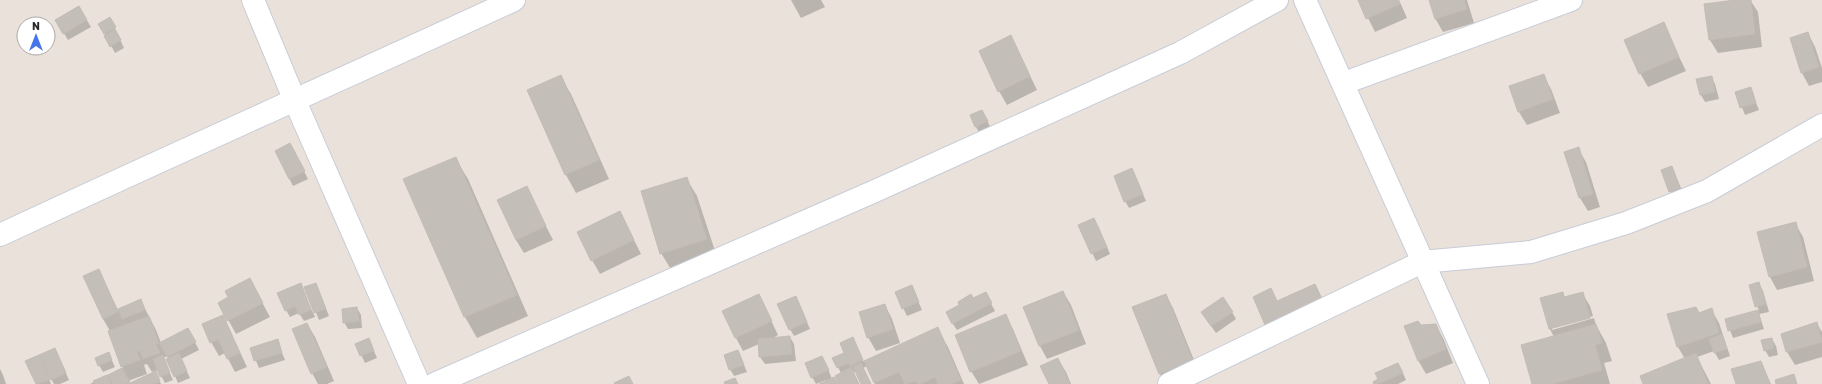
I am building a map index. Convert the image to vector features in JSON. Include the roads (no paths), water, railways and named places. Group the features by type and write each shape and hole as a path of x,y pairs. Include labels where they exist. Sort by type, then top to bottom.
{"street":[{"path":"254,0 295,101 419,384"},
{"path":"0,235 196,144 295,101 514,0"},
{"path":"434,384 875,191 1180,54 1277,0"},
{"path":"1304,0 1344,83 1422,262 1478,384"},
{"path":"1344,83 1571,0"},
{"path":"1169,384 1422,262 1532,252 1626,223 1707,191 1822,125"}]}
